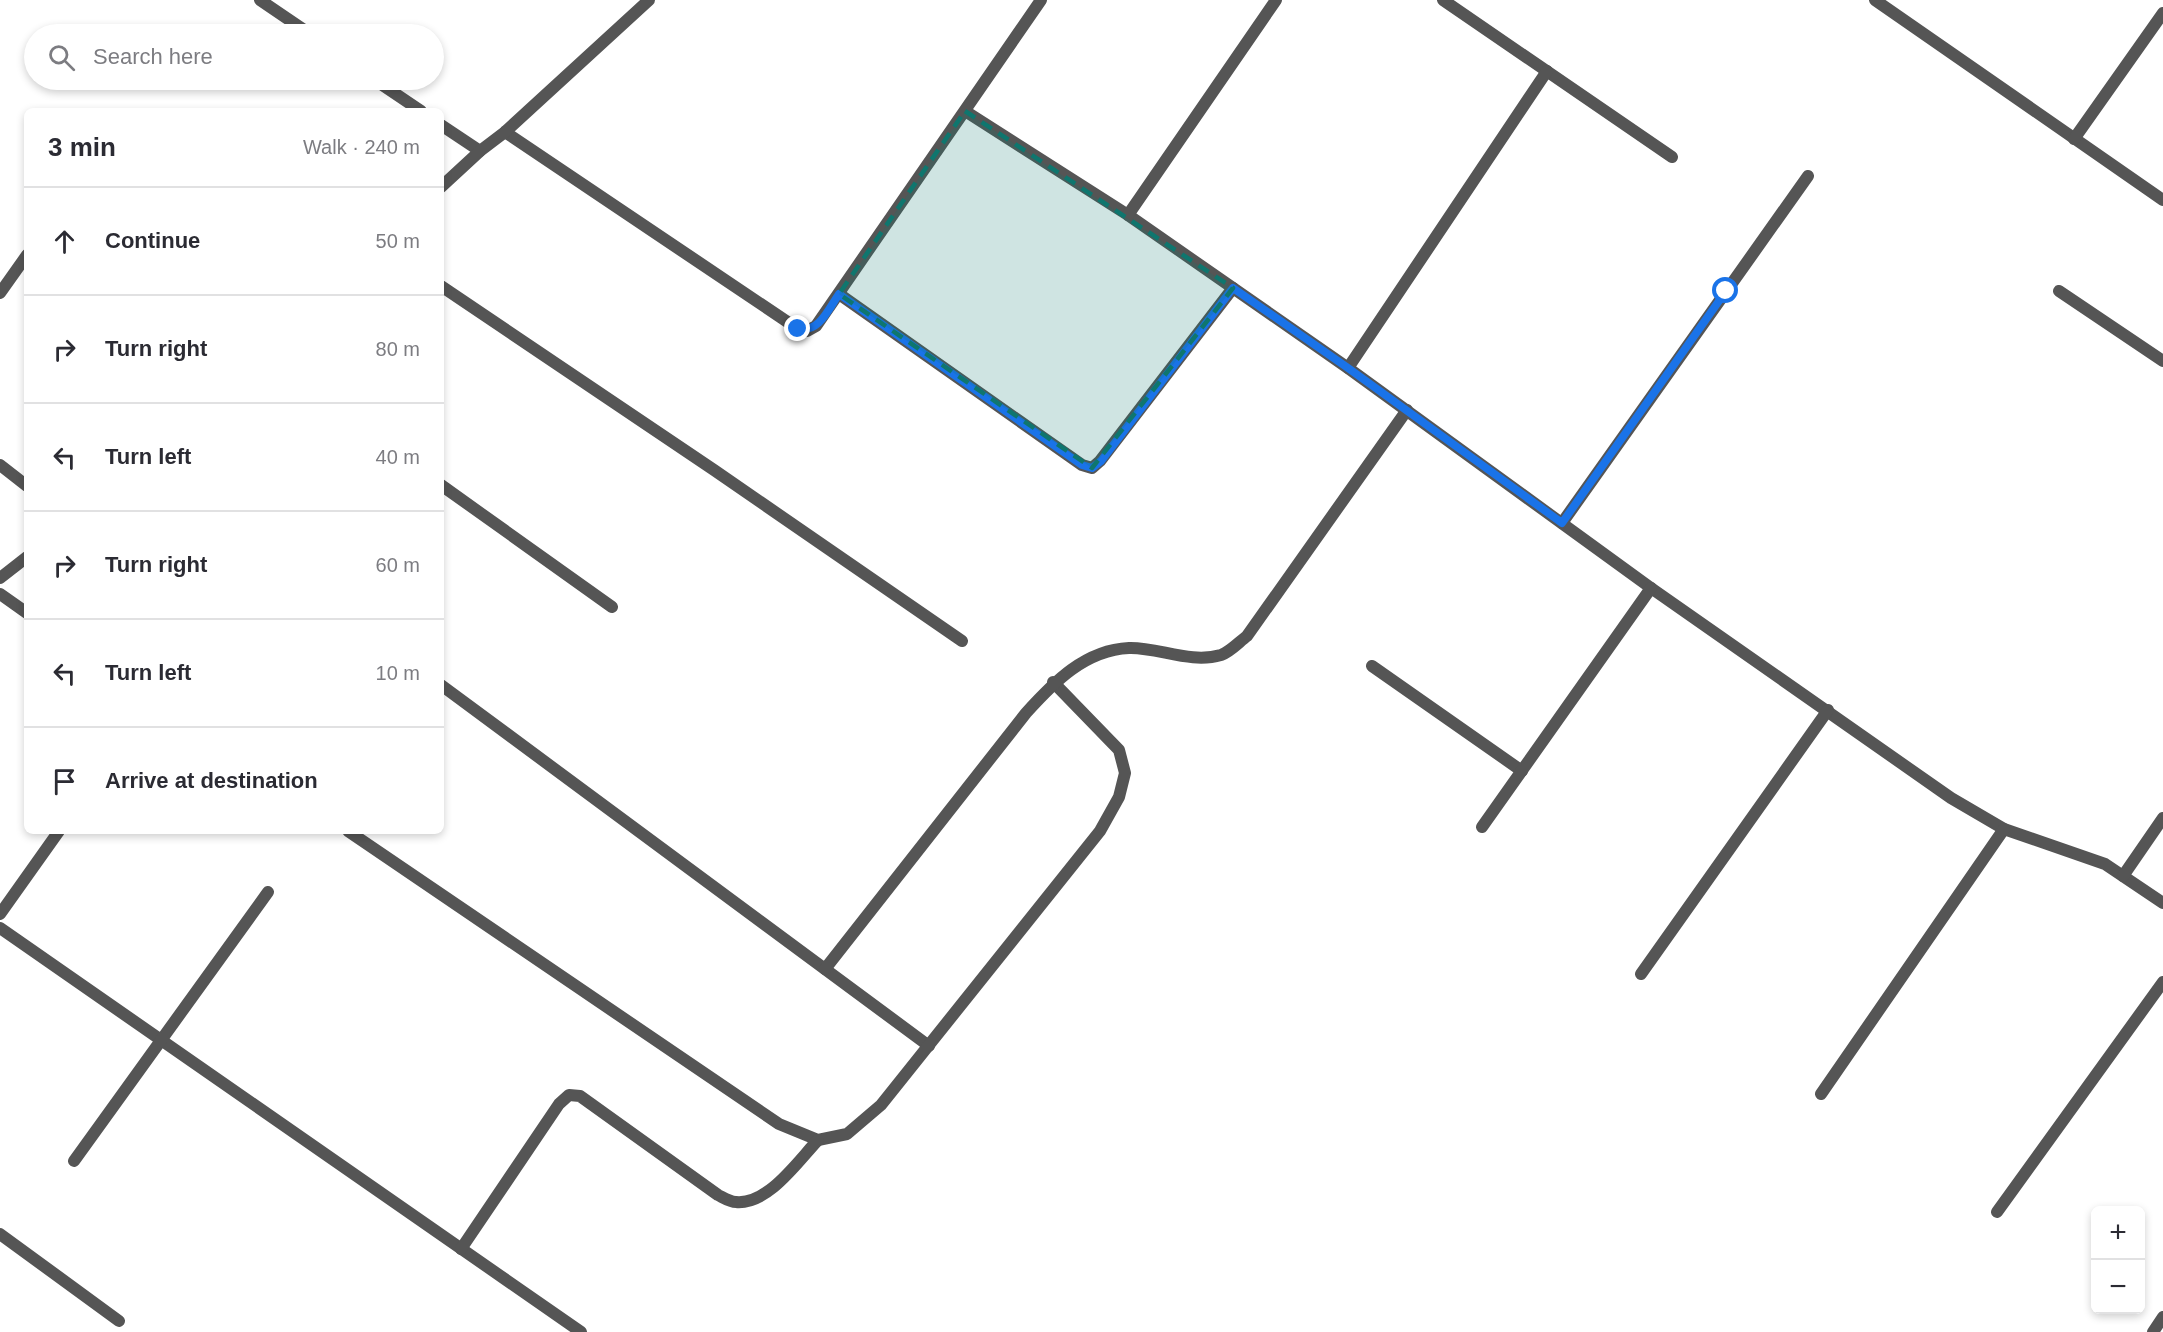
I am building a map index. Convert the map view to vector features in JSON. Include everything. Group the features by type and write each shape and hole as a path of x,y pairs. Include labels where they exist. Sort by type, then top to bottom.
{"street":[{"path":"260,0 295,24"},
{"path":"505,132 798,329 807,331 816,326 839,294 1041,0"},
{"path":"1128,215 1276,0"},
{"path":"1443,0 1672,157"},
{"path":"1875,0 2163,200"},
{"path":"444,184 505,132 643,2"},
{"path":"2074,139 2163,13"},
{"path":"1348,368 1547,71"},
{"path":"390,90 417,108"},
{"path":"965,111 1128,215 1348,368 1651,588 1951,798 2004,829 2105,864 2163,903"},
{"path":"444,127 480,152"},
{"path":"1562,523 1808,176"},
{"path":"0,293 24,259"},
{"path":"444,288 962,641"},
{"path":"839,294 1082,465 1092,468 1101,461 1233,288"},
{"path":"2060,291 2163,362"},
{"path":"825,969 1026,712 1053,682 1095,655 1129,648 1189,657 1221,655 1247,636 1407,410"},
{"path":"0,465 24,484"},
{"path":"444,487 612,607"},
{"path":"0,578 24,559"},
{"path":"1482,827 1651,588"},
{"path":"0,594 24,611"},
{"path":"1372,666 1522,771"},
{"path":"352,834 779,1124 818,1140 847,1134 881,1105 929,1046 1100,831 1119,797 1125,773 1119,750 1053,682"},
{"path":"444,687 929,1046"},
{"path":"1641,974 1828,710"},
{"path":"2123,876 2163,818"},
{"path":"1821,1094 2004,829"},
{"path":"0,914 57,834"},
{"path":"75,1161 268,892"},
{"path":"0,928 581,1332"},
{"path":"1997,1212 2163,982"},
{"path":"461,1249 559,1104 569,1095 580,1096 718,1196 735,1203 751,1201 773,1189 818,1140"},
{"path":"0,1234 119,1321"},
{"path":"2153,1332 2163,1317"}],"highlighted area":[{"path":"965,111 1233,288 1092,468 839,294"}],"route":[{"path":"798,329 807,331 816,326 839,294 1082,465 1092,468 1101,461 1233,288 1562,523 1726,291"}]}
